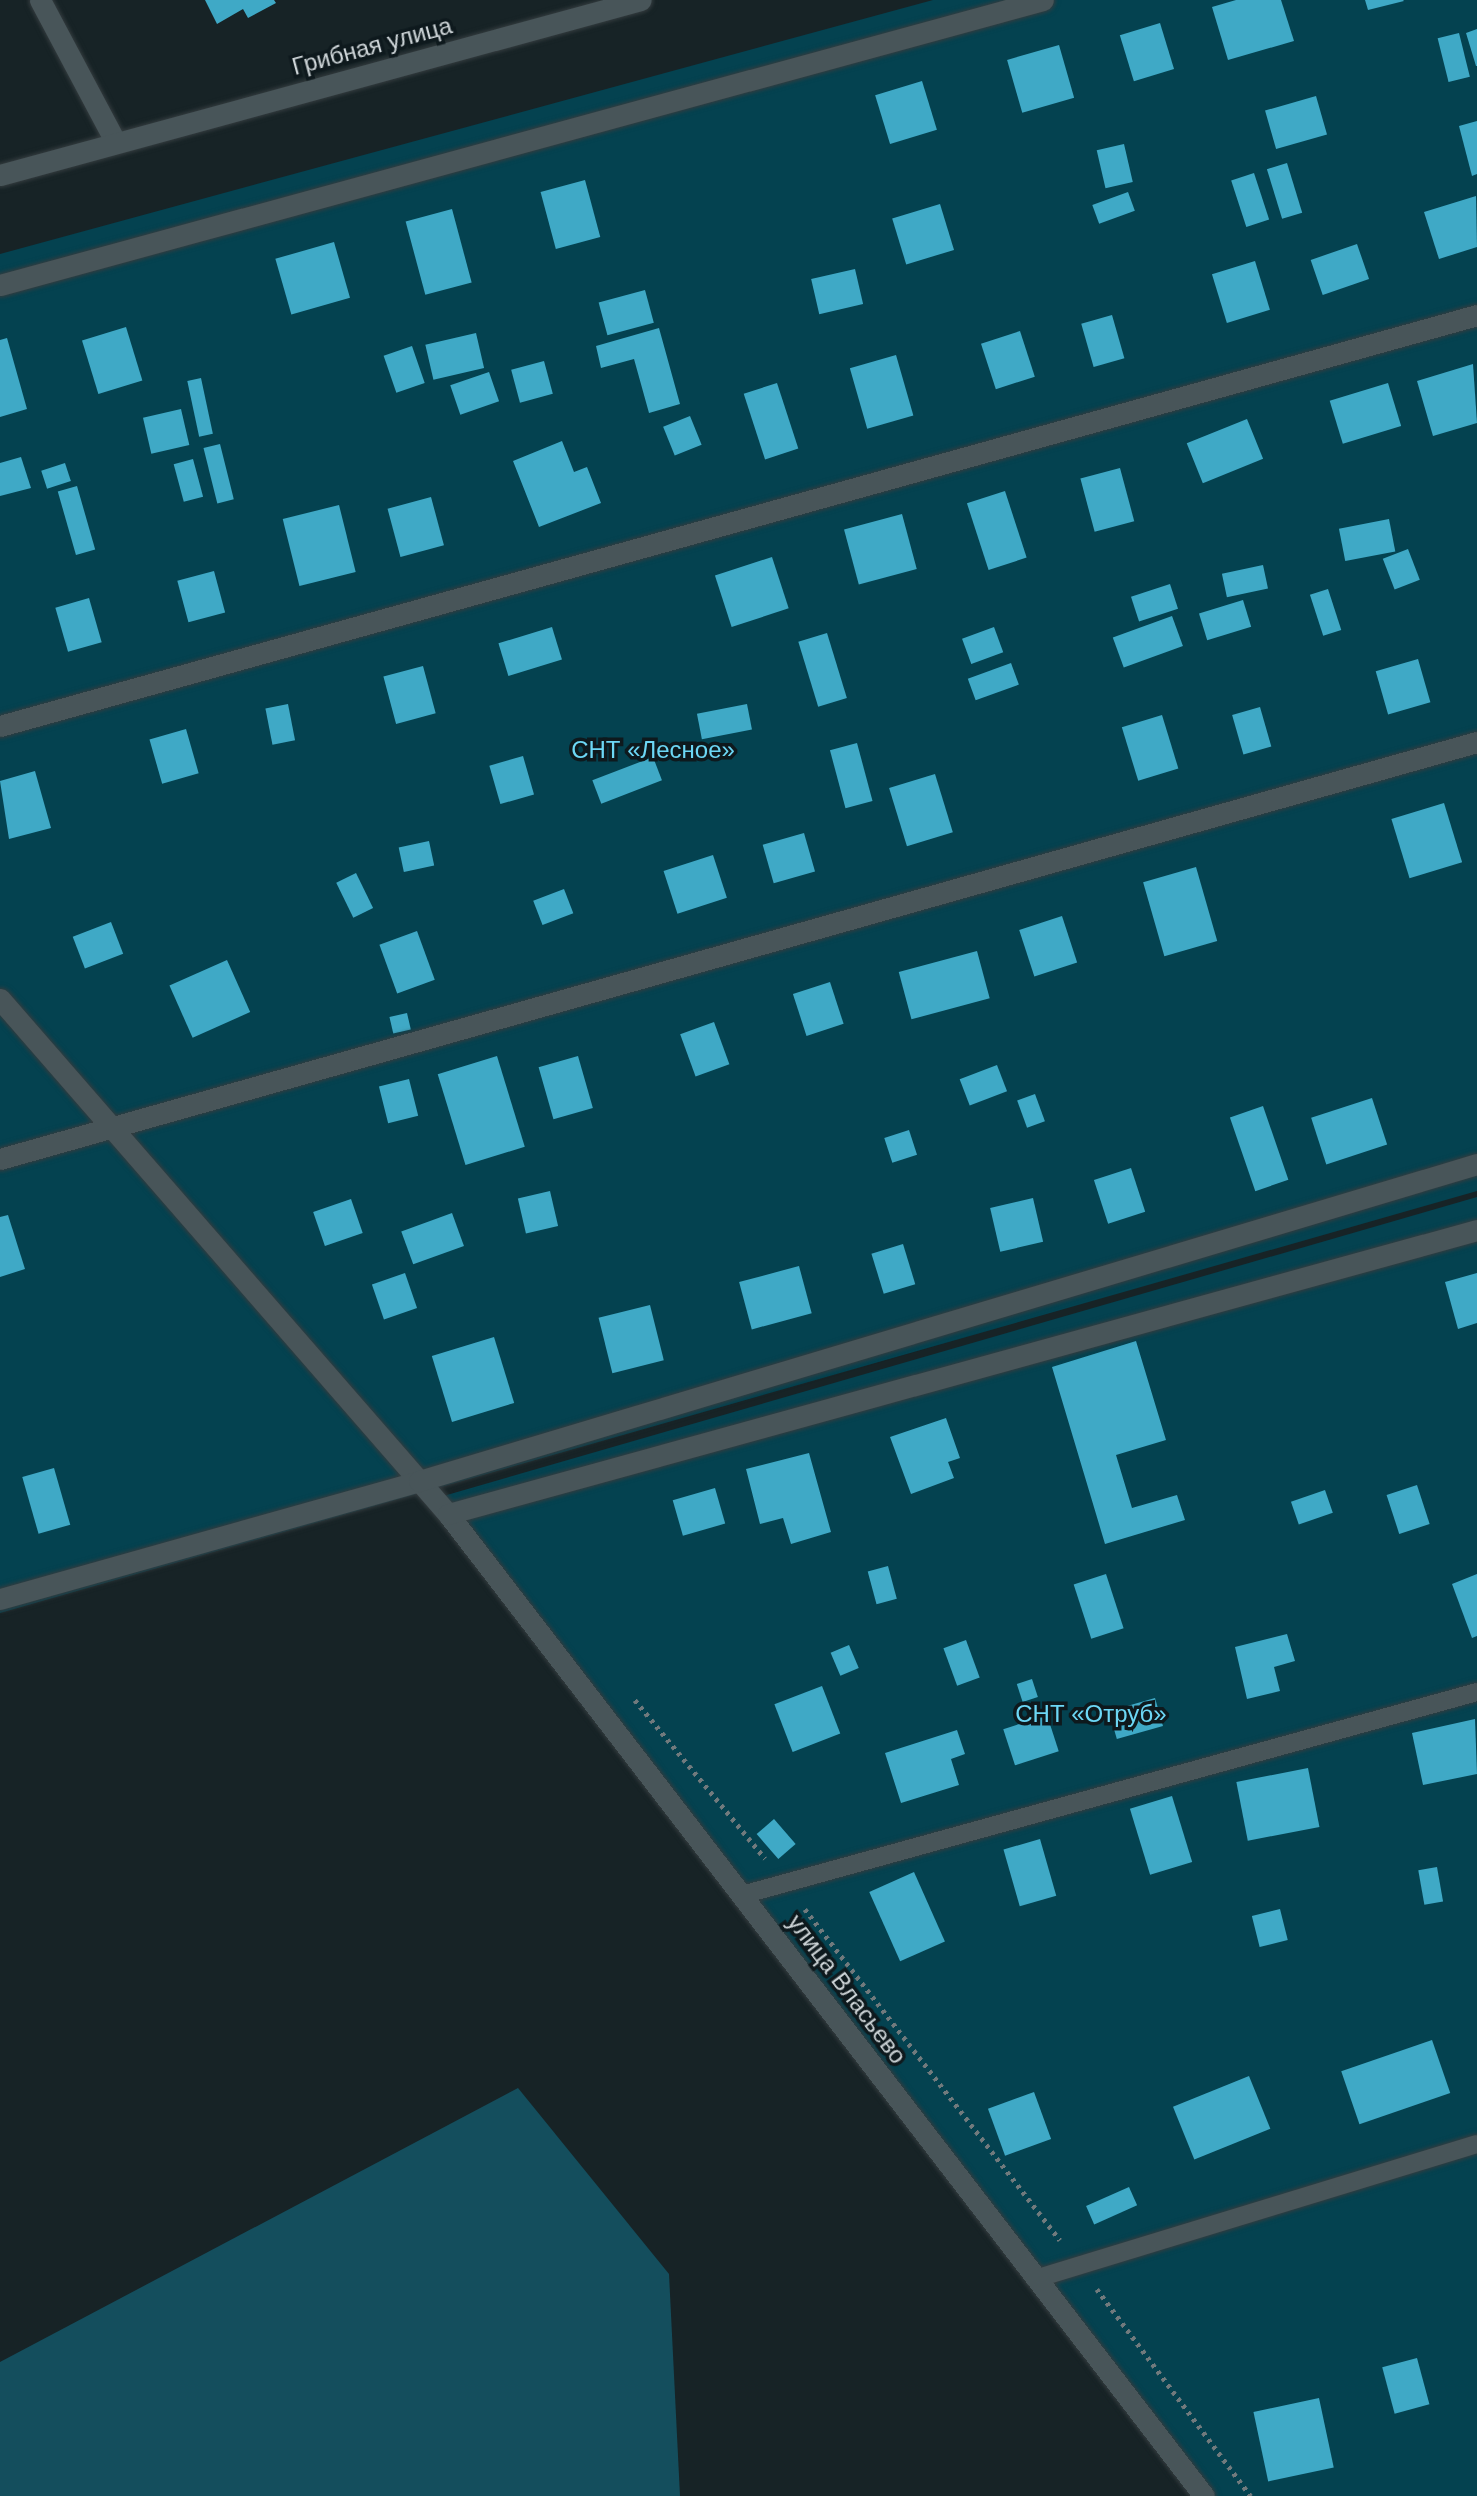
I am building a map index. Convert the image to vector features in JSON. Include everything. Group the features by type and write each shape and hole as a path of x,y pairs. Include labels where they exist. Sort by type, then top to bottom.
{"street":[{"path":"40,0 116,143"},
{"name":"Грибная улица","path":"0,174 641,0"},
{"path":"0,285 1043,0"},
{"path":"0,726 1477,315"},
{"path":"0,1159 1477,742"},
{"name":"улица Власьево","path":"0,999 448,1514 1204,2496"},
{"path":"0,1599 419,1481 1477,1164"},
{"path":"448,1514 1477,1230"}],"lane":[{"path":"742,1895 1477,1692"},
{"path":"1035,2279 1477,2144"}],"green space":[{"name":"СНТ «Лесное»","path":"933,0 1477,0 1477,1191 0,1613 0,254"},
{"name":"СНТ «Отруб»","path":"1477,1197 1477,2496 1202,2496 440,1497"}],"shaded area":[{"path":"518,2088 669,2274 680,2496 0,2496 0,2362"}],"building":[{"path":"205,0 274,0 276,3 248,18 243,9 217,24"},
{"path":"1236,0 1281,0 1294,41 1228,60 1212,7"},
{"path":"1365,0 1403,0 1404,1 1368,10"},
{"path":"1160,23 1174,69 1134,81 1120,35"},
{"path":"1477,29 1477,66 1476,66 1466,33"},
{"path":"1459,33 1470,77 1449,82 1438,38"},
{"path":"1059,45 1074,98 1022,113 1007,60"},
{"path":"922,81 937,130 890,144 875,95"},
{"path":"1316,96 1327,134 1276,149 1265,111"},
{"path":"1477,121 1477,174 1472,176 1459,126"},
{"path":"1124,144 1133,182 1105,188 1097,150"},
{"path":"1287,163 1302,213 1282,219 1267,169"},
{"path":"1254,173 1269,220 1246,227 1231,180"},
{"path":"585,180 600,237 556,249 541,192"},
{"path":"1128,192 1135,211 1099,224 1092,205"},
{"path":"1476,196 1477,247 1439,259 1424,212"},
{"path":"940,204 954,250 906,265 892,219"},
{"path":"452,209 472,282 425,295 406,221"},
{"path":"334,242 350,298 291,315 275,259"},
{"path":"1357,244 1369,279 1323,295 1311,260"},
{"path":"1255,261 1270,310 1227,323 1212,274"},
{"path":"855,269 863,304 819,314 811,279"},
{"path":"645,290 654,323 607,335 599,302"},
{"path":"1112,315 1124,358 1094,367 1081,324"},
{"path":"126,327 142,381 98,394 82,340"},
{"path":"659,328 680,404 649,413 634,359 601,368 596,346"},
{"path":"1020,331 1035,377 996,389 981,344"},
{"path":"476,333 484,368 433,380 425,345"},
{"path":"7,338 27,409 0,417 0,340"},
{"path":"412,346 425,383 396,393 384,356"},
{"path":"896,355 913,416 867,429 850,368"},
{"path":"544,361 553,394 520,403 511,370"},
{"path":"1473,364 1477,423 1433,436 1417,381"},
{"path":"489,372 499,401 460,415 450,385"},
{"path":"201,378 213,434 199,437 187,381"},
{"path":"777,383 798,449 765,459 744,394"},
{"path":"1388,383 1401,426 1343,444 1330,401"},
{"path":"181,409 189,445 151,454 143,418"},
{"path":"690,416 702,445 675,456 663,427"},
{"path":"1247,419 1263,459 1203,483 1187,443"},
{"path":"562,441 574,472 587,467 601,503 539,527 513,461"},
{"path":"220,444 234,499 217,503 204,448"},
{"path":"21,457 31,488 0,496 0,463"},
{"path":"193,459 203,497 184,502 174,464"},
{"path":"65,463 71,481 47,489 41,471"},
{"path":"1120,468 1134,521 1095,532 1080,479"},
{"path":"77,486 95,549 76,555 58,492"},
{"path":"1005,491 1027,558 989,570 967,503"},
{"path":"431,497 444,545 400,557 388,509"},
{"path":"339,505 356,572 299,586 283,519"},
{"path":"902,514 917,569 859,585 844,530"},
{"path":"1389,519 1395,551 1345,561 1339,529"},
{"path":"1408,549 1420,580 1395,589 1383,559"},
{"path":"772,557 789,608 732,627 715,576"},
{"path":"1263,565 1268,588 1227,597 1222,574"},
{"path":"214,571 225,613 188,622 177,581"},
{"path":"1170,584 1178,609 1139,621 1131,597"},
{"path":"1328,589 1341,630 1323,636 1310,595"},
{"path":"89,598 102,642 68,652 55,608"},
{"path":"1243,600 1251,627 1207,640 1199,613"},
{"path":"1172,616 1183,646 1124,668 1113,638"},
{"path":"552,627 562,660 508,676 498,643"},
{"path":"994,627 1003,652 971,664 962,639"},
{"path":"827,633 847,698 818,707 798,642"},
{"path":"1418,659 1430,702 1388,714 1376,671"},
{"path":"1011,663 1019,685 976,700 968,679"},
{"path":"423,666 436,713 396,724 383,677"},
{"path":"288,704 295,740 272,745 265,708"},
{"path":"747,704 752,730 702,739 697,714"},
{"path":"1260,707 1271,746 1243,754 1232,715"},
{"path":"1162,715 1178,769 1138,781 1122,727"},
{"path":"186,729 199,773 162,784 149,739"},
{"path":"857,743 873,801 845,808 830,750"},
{"path":"523,756 534,794 500,804 489,766"},
{"path":"653,757 662,780 601,804 592,780"},
{"path":"35,771 51,828 9,839 0,781"},
{"path":"935,774 953,832 907,846 889,788"},
{"path":"1444,803 1462,862 1410,878 1391,819"},
{"path":"804,833 815,871 774,883 763,845"},
{"path":"429,841 434,865 404,872 399,847"},
{"path":"713,855 727,898 677,914 664,871"},
{"path":"1196,867 1217,941 1164,956 1143,882"},
{"path":"356,873 373,908 353,918 336,883"},
{"path":"564,889 573,913 543,925 533,901"},
{"path":"1062,916 1077,963 1034,977 1019,930"},
{"path":"111,922 123,954 85,968 73,937"},
{"path":"417,931 435,980 397,994 379,945"},
{"path":"977,951 990,998 911,1019 899,972"},
{"path":"227,960 250,1012 193,1038 169,986"},
{"path":"830,982 844,1024 807,1036 793,994"},
{"path":"407,1013 411,1030 393,1034 389,1017"},
{"path":"714,1022 729,1064 696,1077 680,1034"},
{"path":"497,1056 525,1147 465,1165 438,1074"},
{"path":"578,1056 593,1108 553,1119 539,1067"},
{"path":"997,1065 1007,1091 970,1105 960,1079"},
{"path":"409,1079 418,1116 388,1123 379,1086"},
{"path":"1035,1094 1045,1121 1027,1128 1017,1100"},
{"path":"1372,1098 1387,1145 1326,1164 1311,1118"},
{"path":"1263,1106 1288,1180 1255,1191 1230,1117"},
{"path":"909,1130 917,1155 892,1163 884,1138"},
{"path":"1131,1168 1145,1212 1108,1224 1094,1180"},
{"path":"550,1191 558,1226 526,1234 518,1198"},
{"path":"1033,1198 1043,1242 1000,1252 990,1208"},
{"path":"351,1199 363,1233 325,1246 313,1212"},
{"path":"452,1213 464,1246 413,1264 401,1231"},
{"path":"8,1215 25,1269 0,1277 0,1217"},
{"path":"903,1244 915,1284 884,1294 871,1254"},
{"path":"799,1266 812,1313 752,1329 739,1282"},
{"path":"405,1273 417,1308 384,1319 372,1284"},
{"path":"1477,1273 1477,1323 1458,1329 1445,1282"},
{"path":"650,1305 664,1360 612,1373 599,1318"},
{"path":"494,1337 514,1403 452,1422 432,1356"},
{"path":"1136,1341 1166,1440 1116,1455 1132,1508 1177,1495 1185,1520 1105,1544 1052,1367"},
{"path":"946,1418 960,1458 948,1462 954,1478 911,1494 890,1437"},
{"path":"809,1453 831,1532 791,1544 783,1518 760,1524 746,1469"},
{"path":"54,1468 70,1525 39,1534 22,1477"},
{"path":"1417,1485 1430,1524 1399,1534 1387,1495"},
{"path":"715,1488 725,1524 683,1536 673,1500"},
{"path":"1325,1490 1333,1513 1299,1524 1291,1502"},
{"path":"888,1566 897,1599 877,1604 868,1571"},
{"path":"1106,1574 1124,1628 1091,1639 1074,1585"},
{"path":"1477,1574 1477,1636 1472,1638 1452,1584"},
{"path":"1287,1634 1295,1661 1274,1667 1280,1691 1247,1699 1235,1647"},
{"path":"966,1640 980,1678 957,1686 943,1648"},
{"path":"849,1645 859,1668 840,1676 831,1653"},
{"path":"1032,1679 1038,1697 1023,1702 1017,1684"},
{"path":"822,1686 840,1734 793,1752 774,1704"},
{"path":"1155,1698 1163,1726 1117,1739 1109,1711"},
{"path":"1047,1715 1059,1751 1015,1765 1003,1729"},
{"path":"1475,1719 1477,1774 1423,1785 1412,1733"},
{"path":"957,1730 965,1754 951,1759 959,1785 901,1803 885,1753"},
{"path":"1308,1768 1319,1827 1248,1841 1236,1782"},
{"path":"1172,1796 1192,1862 1150,1875 1130,1809"},
{"path":"774,1819 796,1844 778,1859 757,1834"},
{"path":"1040,1839 1056,1896 1020,1906 1003,1849"},
{"path":"1437,1867 1443,1901 1424,1905 1418,1870"},
{"path":"914,1872 945,1941 900,1961 869,1892"},
{"path":"1280,1909 1288,1940 1260,1947 1252,1916"},
{"path":"1432,2040 1450,2093 1359,2124 1341,2071"},
{"path":"1249,2076 1270,2129 1194,2160 1173,2107"},
{"path":"1034,2092 1051,2139 1005,2156 988,2109"},
{"path":"1129,2187 1137,2205 1094,2224 1086,2206"},
{"path":"1417,2358 1429,2404 1395,2414 1382,2367"},
{"path":"1319,2398 1334,2467 1268,2481 1253,2412"}]}
